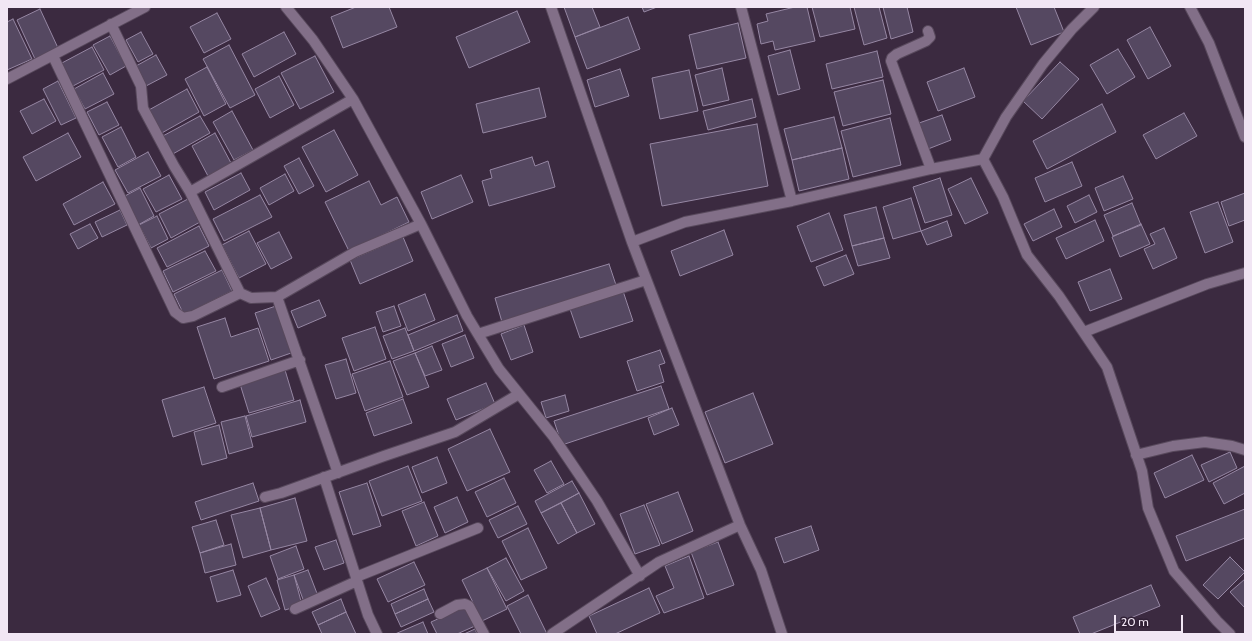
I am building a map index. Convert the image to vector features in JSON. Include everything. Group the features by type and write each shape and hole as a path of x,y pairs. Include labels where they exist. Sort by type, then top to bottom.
{"street":[{"path":"7,79 145,7"},
{"path":"286,7 313,40 353,99 421,224 467,316 499,369 553,436 597,502 640,576"},
{"path":"551,7 632,242 740,525 761,570 782,634"},
{"path":"741,7 792,201"},
{"path":"983,159 1006,117 1043,64 1072,29 1094,7"},
{"path":"1190,7 1210,43 1245,137"},
{"path":"111,24 140,86 143,108 174,166 190,192 240,294 251,298 277,297 355,252 421,224"},
{"path":"928,31 930,37 926,41 897,54 891,61 932,169"},
{"path":"52,56 176,312 183,318 193,316 240,294"},
{"path":"190,192 353,99"},
{"path":"632,242 685,222 792,201 983,159"},
{"path":"983,159 1003,197 1027,255 1059,296 1107,367 1142,471 1148,508 1174,571 1230,634"},
{"path":"1084,332 1207,284 1245,273"},
{"path":"478,334 646,280"},
{"path":"277,297 338,473"},
{"path":"222,386 300,360"},
{"path":"265,497 281,493 455,432 519,394"},
{"path":"1136,455 1174,446 1205,442 1232,446 1245,450"},
{"path":"324,477 368,615 377,634"},
{"path":"552,634 660,562 740,525"},
{"path":"295,609 356,579 478,528"},
{"path":"440,614 458,605 465,604 469,606 484,634"}],"building":[{"path":"356,7 389,7 397,27 343,48 331,17"},
{"path":"564,7 592,7 600,27 575,37"},
{"path":"642,7 657,7 644,12"},
{"path":"795,7 807,7 815,41 775,50 773,41 761,44 757,24 768,21 766,14"},
{"path":"812,7 850,7 855,29 820,37"},
{"path":"854,7 879,7 887,38 864,45"},
{"path":"883,7 907,7 913,32 891,39"},
{"path":"1016,7 1054,7 1064,32 1031,45"},
{"path":"40,9 58,48 35,59 17,20"},
{"path":"517,11 530,42 469,68 456,37"},
{"path":"217,13 231,39 204,53 190,27"},
{"path":"628,17 640,49 587,69 575,37"},
{"path":"13,19 32,59 7,70 7,22"},
{"path":"738,23 746,58 697,69 689,35"},
{"path":"1150,27 1171,66 1148,79 1127,40"},
{"path":"141,32 153,54 138,62 126,40"},
{"path":"284,32 296,54 254,77 242,54"},
{"path":"110,36 126,66 110,75 93,45"},
{"path":"229,45 255,95 230,108 203,59"},
{"path":"92,47 104,70 71,87 60,64"},
{"path":"1118,49 1135,77 1107,94 1090,65"},
{"path":"790,50 800,89 778,95 768,56"},
{"path":"877,51 883,77 832,89 826,64"},
{"path":"156,55 167,75 146,86 136,66"},
{"path":"315,56 334,92 300,109 281,73"},
{"path":"1060,62 1079,79 1042,119 1023,101"},
{"path":"207,67 226,104 204,116 185,79"},
{"path":"722,68 729,100 703,106 695,75"},
{"path":"964,68 975,97 938,111 927,82"},
{"path":"620,69 629,96 595,107 587,80"},
{"path":"689,70 698,111 660,119 652,78"},
{"path":"103,73 114,94 85,109 74,89"},
{"path":"279,76 294,105 270,118 255,89"},
{"path":"883,80 891,114 843,126 834,92"},
{"path":"58,81 76,118 61,125 43,89"},
{"path":"539,88 546,117 483,133 476,104"},
{"path":"187,89 199,112 160,134 147,111"},
{"path":"44,99 56,121 32,134 20,111"},
{"path":"752,99 756,117 708,130 703,111"},
{"path":"107,102 119,125 99,135 87,112"},
{"path":"1102,104 1116,132 1047,169 1033,141"},
{"path":"232,111 253,150 234,160 213,122"},
{"path":"1184,113 1197,136 1156,159 1143,135"},
{"path":"942,115 951,140 928,149 919,123"},
{"path":"200,116 210,133 171,155 161,137"},
{"path":"834,117 842,148 792,160 784,129"},
{"path":"890,118 901,165 853,177 841,131"},
{"path":"757,124 768,186 662,206 650,144"},
{"path":"121,127 136,157 118,167 102,137"},
{"path":"334,130 358,175 326,192 302,147"},
{"path":"68,133 81,157 36,181 23,157"},
{"path":"215,133 231,163 208,176 192,146"},
{"path":"842,148 849,179 799,191 792,160"},
{"path":"148,152 161,176 128,193 115,170"},
{"path":"532,157 535,166 548,161 555,187 489,206 482,181 492,178 490,170"},
{"path":"299,158 314,186 299,194 284,166"},
{"path":"1072,162 1082,186 1045,202 1035,178"},
{"path":"241,173 250,190 214,210 205,192"},
{"path":"285,174 294,191 269,205 260,188"},
{"path":"169,175 182,199 156,212 143,189"},
{"path":"461,175 473,202 432,219 421,192"},
{"path":"1123,176 1133,199 1104,211 1095,188"},
{"path":"940,178 952,215 925,223 913,187"},
{"path":"971,178 988,213 965,224 948,189"},
{"path":"369,181 381,205 397,197 409,222 349,251 325,202"},
{"path":"103,182 115,204 74,225 63,204"},
{"path":"140,188 154,216 138,225 123,197"},
{"path":"1245,193 1245,220 1229,226 1221,202"},
{"path":"260,195 272,217 224,241 213,219"},
{"path":"1089,195 1097,212 1075,223 1067,206"},
{"path":"911,198 921,231 893,239 883,207"},
{"path":"188,199 200,222 171,238 159,214"},
{"path":"1218,202 1233,242 1205,253 1190,212"},
{"path":"1132,203 1141,225 1113,236 1104,215"},
{"path":"876,207 884,238 852,246 844,215"},
{"path":"1054,209 1062,227 1033,241 1024,224"},
{"path":"120,210 127,225 102,237 95,222"},
{"path":"829,213 843,250 811,262 797,226"},
{"path":"157,216 168,239 151,248 139,225"},
{"path":"1095,220 1104,241 1066,259 1056,238"},
{"path":"947,221 952,236 927,245 921,231"},
{"path":"90,224 98,238 78,249 70,234"},
{"path":"1141,224 1150,244 1120,257 1112,237"},
{"path":"199,226 209,246 167,267 157,248"},
{"path":"1164,228 1177,258 1153,269 1144,249 1155,244 1150,234"},
{"path":"724,230 733,255 680,276 671,251"},
{"path":"249,231 266,264 239,278 222,245"},
{"path":"279,232 292,258 271,269 257,243"},
{"path":"403,237 413,261 360,284 350,260"},
{"path":"884,238 890,258 858,266 852,246"},
{"path":"205,251 216,271 173,292 163,271"},
{"path":"846,255 854,274 824,286 816,267"},
{"path":"609,264 617,288 502,322 495,298"},
{"path":"1110,269 1122,299 1090,311 1078,282"},
{"path":"222,270 232,291 184,315 174,294"},
{"path":"623,291 633,321 580,338 570,309"},
{"path":"425,294 435,320 408,331 398,305"},
{"path":"319,300 326,316 298,328 291,311"},
{"path":"279,305 294,352 271,360 255,313"},
{"path":"394,306 401,326 383,332 376,312"},
{"path":"457,315 463,331 414,351 408,335"},
{"path":"225,318 231,337 258,328 269,361 214,379 197,327"},
{"path":"524,325 533,352 511,360 501,334"},
{"path":"375,327 386,359 354,371 342,338"},
{"path":"405,328 414,351 392,359 383,336"},
{"path":"465,335 474,358 451,367 442,344"},
{"path":"432,346 442,370 425,376 415,353"},
{"path":"660,350 665,363 659,365 664,382 637,391 627,361"},
{"path":"415,353 429,387 407,395 393,361"},
{"path":"346,359 356,393 336,399 325,365"},
{"path":"390,361 403,397 365,411 352,374"},
{"path":"285,370 294,400 249,413 240,384"},
{"path":"486,383 495,404 456,420 447,399"},
{"path":"661,386 669,409 562,445 554,421"},
{"path":"204,387 216,423 173,437 162,400"},
{"path":"753,393 773,444 725,463 705,412"},
{"path":"565,395 569,411 546,418 541,402"},
{"path":"403,399 412,423 374,436 366,413"},
{"path":"300,400 306,422 252,437 246,416"},
{"path":"672,408 679,425 654,435 648,418"},
{"path":"245,416 253,447 229,454 221,422"},
{"path":"219,425 227,458 202,465 194,432"},
{"path":"490,429 510,472 467,491 448,449"},
{"path":"1230,452 1237,468 1209,482 1201,465"},
{"path":"1192,455 1204,480 1165,498 1154,473"},
{"path":"437,457 447,483 422,493 412,467"},
{"path":"551,461 564,484 547,493 534,470"},
{"path":"408,466 422,501 382,516 369,481"},
{"path":"1245,466 1245,493 1224,504 1213,483"},
{"path":"504,478 516,503 487,517 475,492"},
{"path":"572,481 579,493 541,513 535,501"},
{"path":"253,483 259,501 201,520 195,502"},
{"path":"367,483 381,526 353,535 339,492"},
{"path":"678,492 693,531 662,544 646,504"},
{"path":"579,493 595,524 577,533 561,503"},
{"path":"457,497 468,522 445,533 434,507"},
{"path":"295,498 307,541 271,550 260,508"},
{"path":"424,502 438,536 416,546 402,511"},
{"path":"561,503 577,533 558,544 541,513"},
{"path":"644,505 660,545 635,554 620,514"},
{"path":"518,506 527,524 498,538 489,520"},
{"path":"260,508 271,550 243,558 231,515"},
{"path":"1245,509 1245,538 1186,561 1176,536"},
{"path":"216,520 224,545 200,553 192,527"},
{"path":"811,526 819,550 784,563 775,538"},
{"path":"528,528 547,568 521,580 502,541"},
{"path":"336,540 344,563 324,570 315,547"},
{"path":"718,542 734,585 707,595 691,552"},
{"path":"231,544 236,565 205,573 200,553"},
{"path":"296,546 304,569 278,579 270,556"},
{"path":"689,556 704,598 664,613 656,596 674,588 665,566"},
{"path":"1230,557 1245,572 1218,599 1203,585"},
{"path":"506,558 524,591 506,601 487,568"},
{"path":"414,562 425,585 388,602 377,579"},
{"path":"487,568 507,609 482,621 462,580"},
{"path":"233,570 241,595 217,602 210,577"},
{"path":"308,570 318,596 304,602 294,575"},
{"path":"294,575 302,605 285,610 277,580"},
{"path":"266,578 280,609 261,617 248,586"},
{"path":"1245,579 1245,608 1230,592"},
{"path":"1151,585 1160,606 1091,634 1080,634 1073,617"},
{"path":"649,588 660,613 615,634 597,634 589,616"},
{"path":"424,589 428,599 395,614 391,604"},
{"path":"528,595 547,634 521,634 507,606"},
{"path":"341,599 346,612 318,625 312,612"},
{"path":"428,599 434,612 401,627 395,614"},
{"path":"467,606 475,626 457,634 437,634 431,622"},
{"path":"346,612 356,634 322,634 318,625"},
{"path":"423,622 428,634 395,634"},
{"path":"475,629 477,634 464,634"}]}
